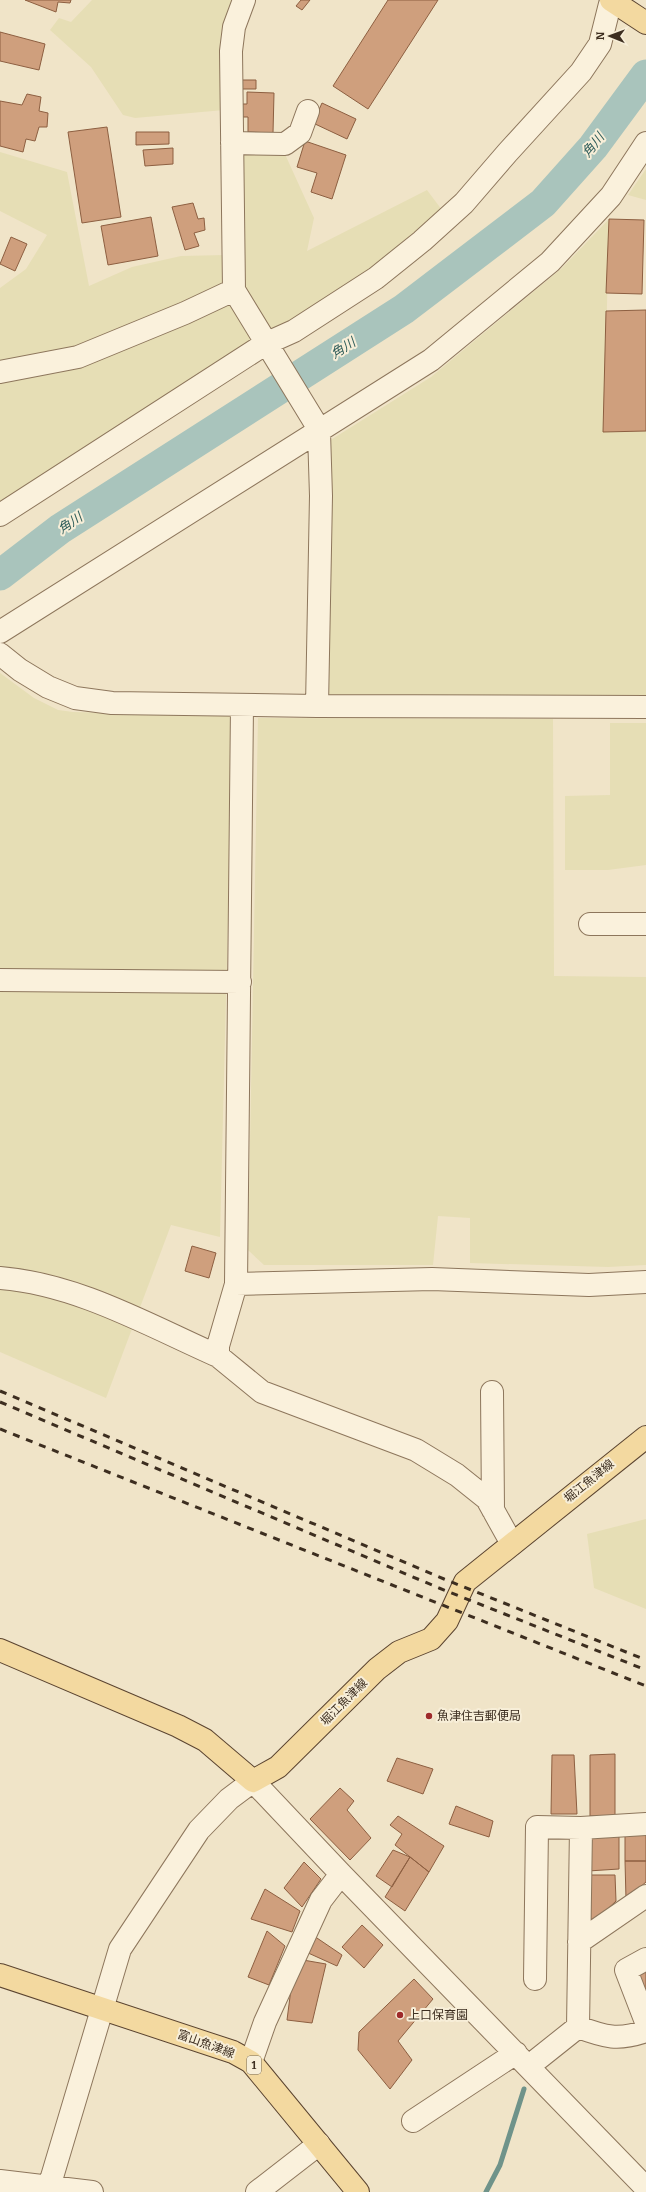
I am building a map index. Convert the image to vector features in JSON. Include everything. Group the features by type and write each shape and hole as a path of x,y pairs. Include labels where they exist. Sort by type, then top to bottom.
{"main road":[{"path":"613,2 646,23"},
{"name":"堀江魚津線","path":"253,1781 278,1767 382,1665 399,1652 431,1639 447,1621 465,1582 646,1437"},
{"path":"0,1650 178,1726 205,1740 253,1781"},
{"name":"富山魚津線","path":"0,1975 233,2052 251,2062 358,2192"}],"street":[{"path":"244,0 234,27 231,51 234,290 316,426 321,496 317,706"},
{"path":"0,515 376,278 422,241 464,204 508,152 581,72 600,44 613,2"},
{"path":"232,143 285,144 300,133 308,111"},
{"path":"0,632 316,426 431,360 550,262 611,196 646,144"},
{"path":"0,372 78,357 185,313 234,290"},
{"path":"0,654 20,670 48,686 76,698 112,703 242,706 646,707"},
{"path":"218,1356 218,1346 236,1284 242,706"},
{"path":"590,924 646,924"},
{"path":"0,980 240,982"},
{"path":"0,1278 22,1280 88,1298 218,1356 262,1392 416,1450 457,1475 487,1499 512,1544"},
{"path":"236,1284 432,1279 589,1285 646,1282"},
{"path":"492,1392 493,1510"},
{"path":"49,2187 101,2008 120,1949 155,1894 199,1830 229,1799 253,1781 341,1874 646,2188"},
{"path":"535,1979 536,1827 581,1828 646,1824"},
{"path":"578,2027 581,1828"},
{"path":"251,2062 265,2022 321,1900 341,1874"},
{"path":"579,1942 646,1896"},
{"path":"646,1959 626,1970 646,2022"},
{"path":"413,2121 578,2027"},
{"path":"578,2027 606,2038 630,2037 646,2030"},
{"path":"257,2192 318,2144"},
{"path":"0,2181 92,2192"}],"shaded area":[{"path":"92,0 235,0 224,110 135,118 123,115 91,67 50,30 59,18 71,22"},
{"path":"245,150 284,152 314,218 307,251 427,190 445,214 409,245 269,337 244,293 241,158"},
{"path":"0,152 67,172 89,286 132,267 181,256 225,255 223,286 70,349 0,363 0,288 26,269 47,235 0,211"},
{"path":"646,169 646,200 628,195"},
{"path":"609,219 604,432 646,431 646,695 330,697 324,690 329,441 431,377 562,268"},
{"path":"232,301 256,341 0,506 0,382 59,373 94,361"},
{"path":"0,673 34,698 58,710 73,712 233,716 220,1237 171,1225 106,1398 0,1352"},
{"path":"258,718 553,719 554,976 646,977 646,1265 608,1267 470,1263 470,1218 438,1216 433,1265 264,1265 248,1250"},
{"path":"610,723 646,723 646,865 608,870 565,870 565,796 610,795"},
{"path":"646,1519 646,1609 594,1588 587,1534"}],"building":[{"path":"25,0 71,0 70,3 58,2 56,12"},
{"path":"301,0 310,0 302,10 296,6"},
{"path":"388,0 438,0 368,109 333,86"},
{"path":"0,32 45,44 39,70 0,61"},
{"path":"240,80 256,80 256,89 240,89"},
{"path":"247,92 274,93 273,133 248,132 248,117 239,117 239,104 247,104"},
{"path":"27,94 41,97 39,111 48,113 47,127 39,127 35,141 26,139 23,152 0,146 0,101 22,105"},
{"path":"322,103 356,119 347,139 313,123"},
{"path":"107,127 121,217 82,223 68,132"},
{"path":"136,132 169,132 169,144 136,145"},
{"path":"305,141 346,155 332,199 311,192 317,173 297,167"},
{"path":"173,148 173,164 145,166 143,150"},
{"path":"193,203 198,219 204,218 205,230 194,233 199,246 185,250 172,207"},
{"path":"151,217 158,256 108,265 101,226"},
{"path":"609,219 644,220 642,294 606,293"},
{"path":"11,237 27,244 15,271 0,264"},
{"path":"646,310 646,431 603,432 606,311"},
{"path":"192,1246 216,1253 209,1278 185,1271"},
{"path":"615,1754 615,1817 590,1816 590,1755"},
{"path":"552,1755 574,1755 577,1814 551,1814"},
{"path":"397,1758 433,1769 423,1794 387,1781"},
{"path":"340,1788 354,1801 347,1810 371,1838 350,1860 310,1819"},
{"path":"456,1806 493,1821 489,1837 449,1824"},
{"path":"398,1816 444,1846 429,1872 395,1845 402,1834 390,1825"},
{"path":"625,1834 646,1834 646,1861 625,1861"},
{"path":"588,1835 619,1835 619,1869 588,1871"},
{"path":"393,1850 410,1857 392,1887 376,1876"},
{"path":"410,1857 429,1872 405,1911 385,1897"},
{"path":"625,1861 646,1861 646,1882 626,1899"},
{"path":"304,1862 321,1879 302,1907 284,1888"},
{"path":"587,1875 615,1875 616,1901 596,1920 586,1920"},
{"path":"265,1889 300,1911 292,1932 251,1919"},
{"path":"362,1925 383,1945 364,1968 342,1947"},
{"path":"267,1931 285,1946 269,1985 248,1977"},
{"path":"314,1936 342,1955 337,1966 306,1952"},
{"path":"303,1960 326,1964 312,2023 287,2020 291,1989"},
{"path":"646,1969 646,1993 635,1976"},
{"path":"414,1979 433,1999 398,2041 412,2060 390,2089 358,2050 359,2032"}],"waterway":[{"name":"角川","path":"0,575 60,529 404,309 543,203 593,147 646,75"},
{"path":"486,2192 500,2165 524,2089"}],"railway":[{"path":"0,1391 444,1579 646,1660"},
{"path":"0,1402 439,1588 646,1670"},
{"path":"0,1429 646,1686"}],"place":[{"name":"魚津住吉郵便局","path":"429,1716"},
{"name":"上口保育園","path":"400,2015"}]}
